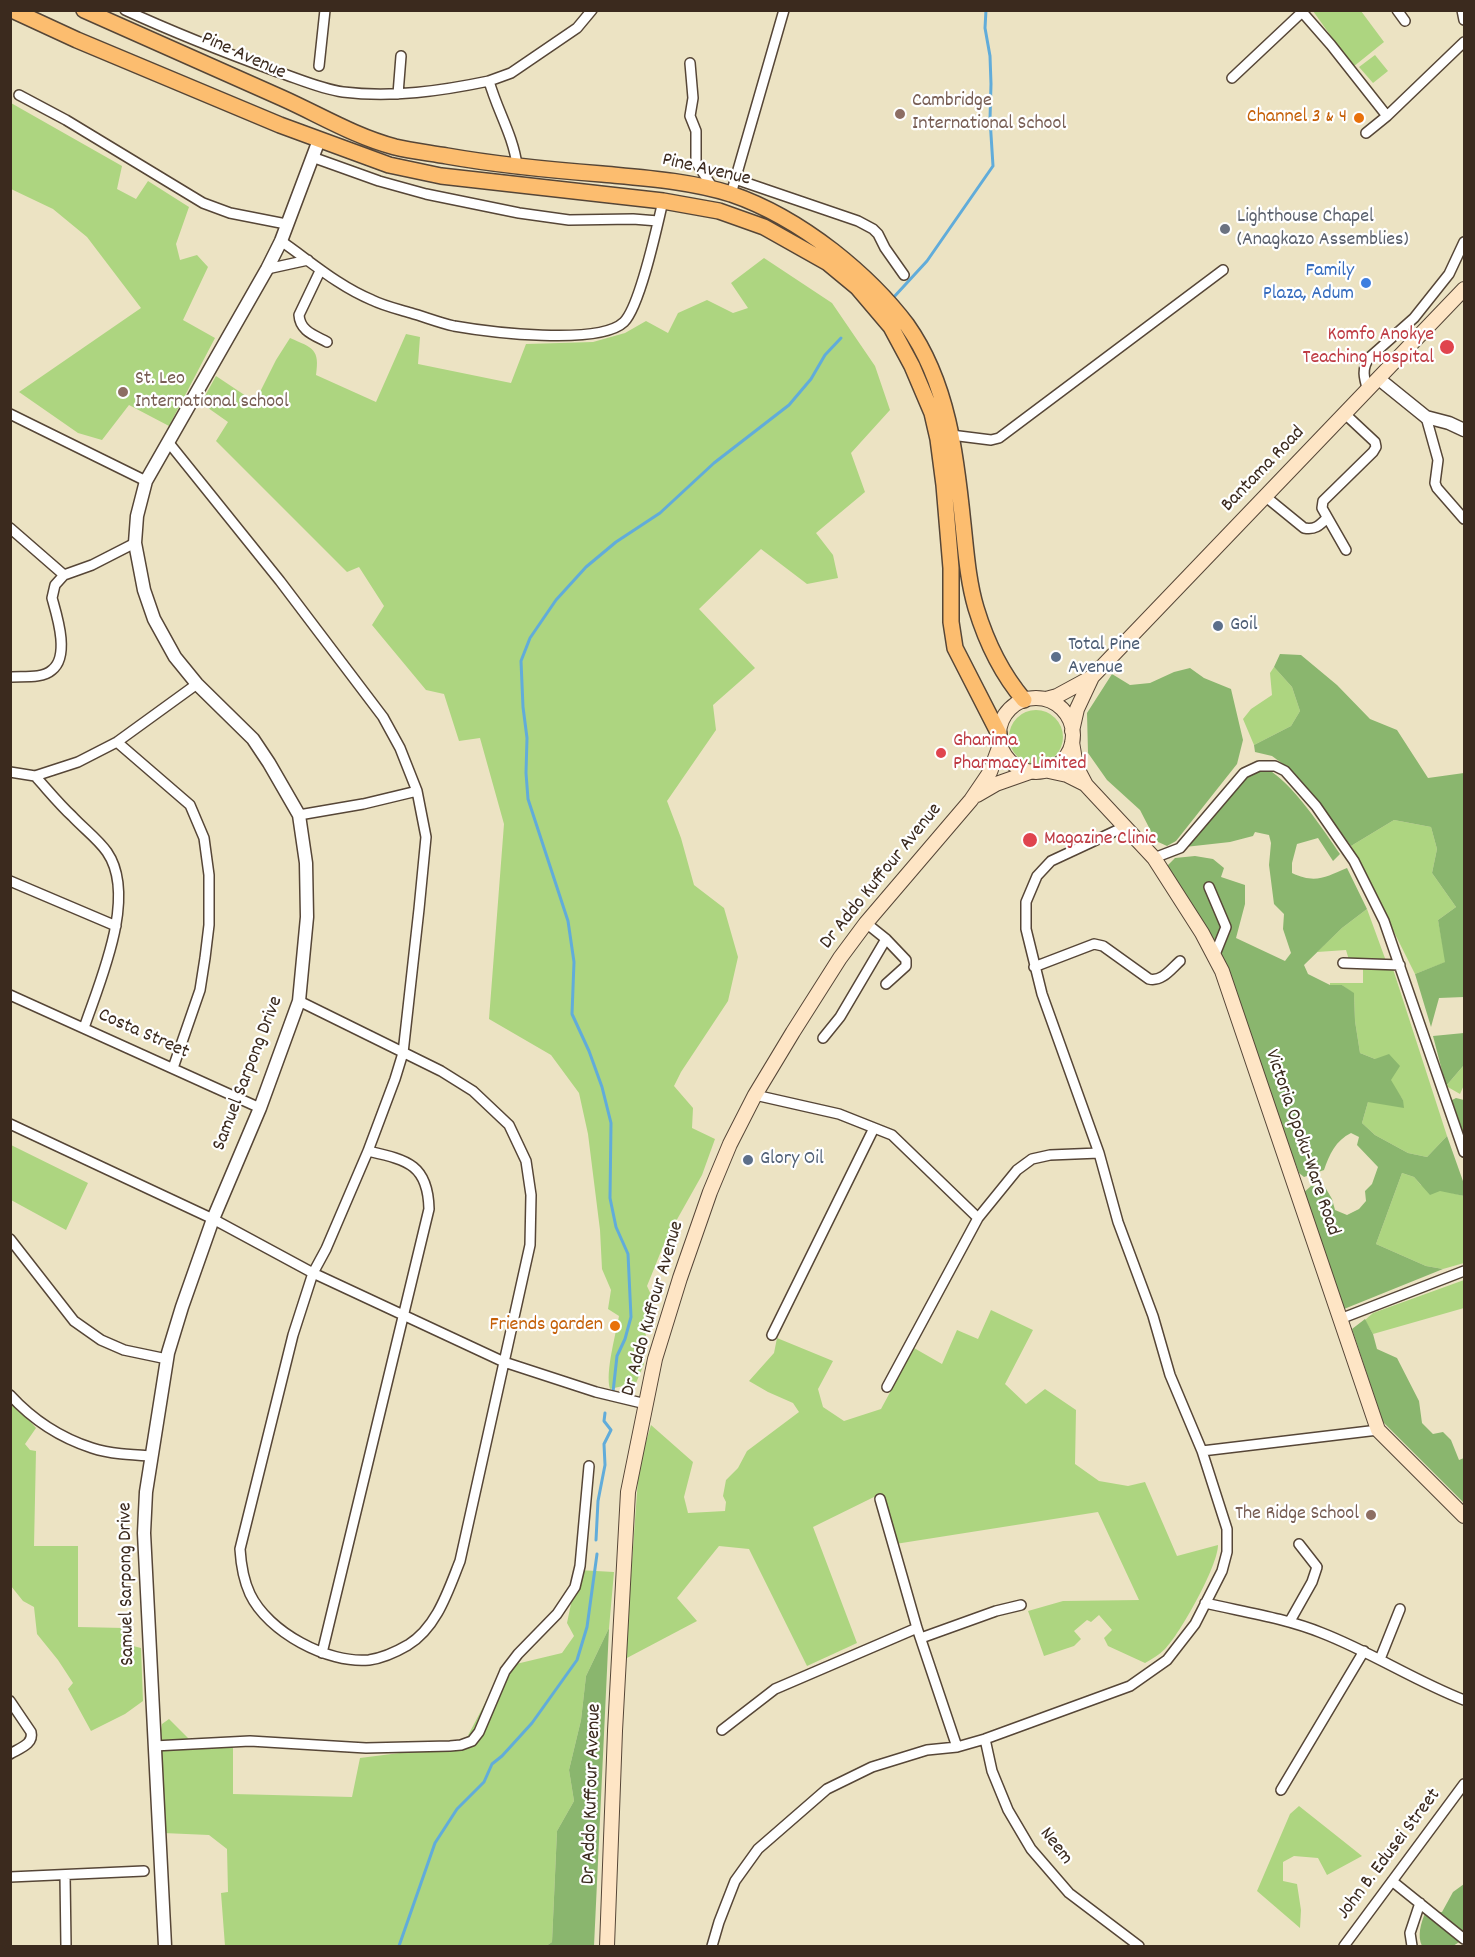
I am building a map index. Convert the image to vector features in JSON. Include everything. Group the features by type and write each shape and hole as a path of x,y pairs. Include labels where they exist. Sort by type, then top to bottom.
{"main road":[{"path":"12,10 280,126 389,165 441,176 663,201 719,211 764,227 828,263 857,287 891,327 912,366 932,413 944,485 951,567 951,622 956,648 1006,756 1015,765 1067,775 1086,785"},
{"name":"Pine Avenue","path":"88,11 290,101 361,137 398,147 473,160 669,181 714,189 779,214 805,230 853,267 884,296 908,326 921,349 943,403 951,435 966,552 976,607 1000,668 1024,700"},
{"name":"Bantama Road","path":"1092,676 1464,289"},
{"path":"971,800 990,772 1000,740 1001,722 1008,711 1024,700 1058,696 1092,676"},
{"path":"971,800 996,784 1054,766 1064,758 1072,736 1077,709 1092,676"},
{"path":"1046,699 1066,713 1076,766 1086,785"},
{"name":"Victoria Opoku-Ware Road","path":"1086,785 1154,858 1202,933 1222,971 1378,1430 1464,1516"},
{"name":"Dr Addo Kuffour Avenue","path":"607,1947 627,1492 658,1349 680,1278 706,1202 730,1144 755,1095 828,977 866,923 971,800"}],"street":[{"path":"125,10 180,35 319,86 343,92 398,94 489,81 511,73 577,28 592,10"},
{"path":"319,66 325,10"},
{"path":"731,194 784,10"},
{"path":"1396,10 1405,21"},
{"path":"1462,10 1464,20"},
{"path":"1232,78 1303,13 1387,116"},
{"path":"1366,133 1387,116 1464,42"},
{"path":"398,94 401,56"},
{"path":"690,63 693,98 690,116 696,131 696,162 714,189"},
{"path":"489,81 510,135 517,165"},
{"path":"19,95 66,120 210,206 230,213 286,224"},
{"name":"Samuel Sarpong Drive","path":"165,1947 144,1533 146,1492 167,1359 182,1307 213,1219 260,1108 299,1001 307,917 306,863 299,815 269,763 253,739 197,684 175,657 154,619 144,590 135,543 137,516 146,481 281,241 319,140"},
{"path":"312,157 380,181 426,194 519,213 568,220 658,221"},
{"path":"735,179 858,221 873,229 904,275"},
{"path":"281,241 320,271 371,300 453,326 519,335 594,334 612,330 625,321 643,279 663,201"},
{"path":"1368,391 1364,377 1364,365 1414,318 1449,274 1464,242"},
{"path":"267,269 308,260"},
{"path":"951,435 991,440 999,438 1223,270"},
{"path":"320,271 299,315 299,323 327,342"},
{"path":"1379,379 1425,417 1449,423 1464,430"},
{"path":"10,414 146,481"},
{"path":"1345,414 1375,442 1376,447 1323,501 1322,508 1347,550"},
{"path":"1425,417 1438,460 1435,483 1464,519"},
{"path":"169,443 280,581 383,717 400,748 417,791 426,837 403,1053 368,1151 326,1249 313,1273 293,1335 240,1549 242,1570 251,1595 265,1616 286,1634 322,1653 346,1659 368,1660 382,1658 409,1644 431,1624 444,1601 460,1561 530,1245 531,1195 526,1161 509,1125 473,1091 441,1071 403,1053 299,1001"},
{"path":"1266,496 1304,528 1311,529 1319,526 1327,518"},
{"path":"10,528 64,575"},
{"path":"10,677 45,674 53,670 57,663 61,642 52,592 64,575 92,565 135,543"},
{"path":"10,772 35,776 78,762 117,742 197,684"},
{"path":"117,742 190,805 204,838 209,875 209,925 205,958 200,990 173,1068"},
{"path":"1154,858 1180,848 1244,773 1259,766 1275,766 1285,771 1316,806 1354,861 1384,921 1464,1152"},
{"path":"35,776 105,849 111,858 118,892 116,926 110,952 84,1028"},
{"path":"299,815 363,804 417,791"},
{"path":"712,1947 735,1881 758,1849 827,1789 872,1767 927,1750 957,1747 985,1739 1130,1686 1167,1660 1194,1624 1222,1571 1227,1552 1227,1529 1202,1451 1170,1376 1153,1316 1118,1222 1099,1153 1042,994 1026,929 1026,902 1037,876 1051,861 1124,827"},
{"path":"10,881 116,926"},
{"path":"1209,887 1226,927 1214,957"},
{"path":"866,923 886,939 906,960 906,966 886,984"},
{"path":"823,1038 840,1017 886,939"},
{"path":"1035,967 1094,944 1103,946 1149,979 1160,979 1180,961"},
{"path":"1343,963 1400,965"},
{"name":"Costa Street","path":"10,995 260,1108"},
{"path":"755,1095 839,1114 892,1135 978,1218"},
{"path":"10,1124 213,1219 313,1273 504,1362 596,1392 646,1404"},
{"path":"772,1335 874,1128"},
{"path":"322,1653 429,1209 429,1191 423,1176 411,1165 398,1158 368,1151"},
{"path":"887,1387 978,1218 1017,1170 1032,1159 1050,1155 1099,1153"},
{"path":"10,1239 74,1321 101,1340 124,1350 167,1359"},
{"path":"1340,1319 1464,1271"},
{"path":"10,1395 24,1411 48,1428 92,1448 121,1454 152,1456"},
{"path":"1202,1451 1378,1430"},
{"path":"154,1746 250,1741 366,1748 450,1746 472,1742 479,1732 505,1671 518,1654 557,1614 575,1587 579,1576 589,1467"},
{"path":"880,1499 919,1633 957,1747"},
{"path":"1290,1621 1312,1582 1317,1567 1299,1544"},
{"path":"1205,1604 1290,1621 1321,1632 1364,1651 1407,1675 1464,1700"},
{"path":"722,1730 775,1689 919,1633 1021,1605"},
{"path":"1380,1659 1400,1609"},
{"path":"1281,1790 1364,1651"},
{"path":"10,1701 32,1736 29,1743 10,1754"},
{"name":"Neem","path":"985,1739 992,1771 1008,1810 1030,1849 1069,1893 1139,1947"},
{"name":"John B. Edusei Street","path":"1344,1947 1392,1881 1461,1797 1464,1784"},
{"path":"10,1877 144,1871"},
{"path":"65,1875 66,1947"},
{"path":"1392,1881 1464,1939"},
{"path":"1412,1947 1410,1933 1420,1903"}],"green space":[{"path":"1313,11 1361,11 1384,42 1353,67"},
{"path":"1375,55 1388,71 1373,83 1359,67"},
{"path":"11,103 122,166 117,189 136,199 148,181 189,207 176,244 180,260 197,255 208,267 183,320 215,338 169,426 129,405 102,440 78,433 19,392 141,308 87,237 53,209 11,189"},
{"path":"764,258 832,303 875,366 890,410 851,453 865,492 816,533 833,555 838,578 807,584 761,549 699,609 755,668 713,705 716,730 667,801 681,838 694,885 724,908 738,957 728,1001 674,1086 693,1108 692,1128 715,1139 702,1175 666,1239 647,1286 653,1299 653,1315 646,1330 644,1364 636,1383 610,1389 610,1363 619,1316 608,1309 611,1290 602,1269 600,1230 588,1134 579,1093 551,1055 489,1019 504,824 480,738 459,741 444,694 426,690 372,625 384,606 359,567 347,572 216,441 228,422 201,403 216,376 255,402 290,338 313,350 317,360 316,375 376,402 406,334 420,337 418,364 511,383 526,344 593,342 625,333 646,321 668,333 678,313 707,300 733,313 748,308 731,283"},
{"path":"1280,654 1301,655 1337,685 1370,719 1397,730 1428,778 1464,773 1464,997 1439,998 1431,1027 1415,974 1445,962 1438,920 1456,907 1432,873 1437,849 1431,827 1394,820 1351,846 1324,809 1283,764 1272,756 1255,752 1254,745 1291,726 1300,711 1292,687 1274,667"},
{"path":"1274,667 1292,687 1300,711 1291,726 1254,745 1243,719 1251,709 1272,695 1270,673"},
{"path":"1190,668 1204,678 1231,689 1243,740 1237,764 1176,841 1167,846 1156,841 1140,810 1107,780 1088,753 1087,713 1112,674 1130,685 1150,683 1174,672"},
{"path":"1036,710 1046,712 1055,718 1061,727 1063,737 1061,747 1055,756 1046,762 1036,764 1026,762 1017,756 1011,747 1009,737 1011,727 1017,718 1026,712"},
{"path":"1267,769 1277,775 1297,796 1340,854 1333,861 1318,838 1297,844 1292,873 1314,879 1347,868 1367,909 1342,928 1304,965 1308,974 1330,985 1342,985 1354,993 1360,1053 1375,1059 1389,1054 1400,1066 1391,1080 1403,1100 1404,1108 1368,1102 1362,1123 1375,1135 1408,1153 1427,1157 1447,1136 1464,1184 1464,1196 1440,1191 1430,1195 1414,1177 1402,1173 1376,1244 1426,1266 1443,1269 1344,1309 1302,1194 1311,1186 1325,1187 1335,1210 1347,1215 1359,1209 1366,1201 1365,1191 1372,1184 1378,1167 1357,1145 1359,1137 1351,1133 1334,1148 1324,1170 1304,1177 1299,1173 1214,946 1166,867 1175,858 1195,856 1213,859 1224,868 1221,877 1245,885 1245,904 1236,938 1285,961 1291,953 1283,929 1284,914 1274,904 1269,865 1271,843 1269,835 1255,832 1253,836 1230,842 1185,847 1246,775 1256,770"},
{"path":"1394,820 1431,827 1437,849 1432,873 1456,907 1438,920 1446,962 1415,974 1351,846"},
{"path":"1367,909 1386,961 1349,960 1346,950 1317,952 1342,928"},
{"path":"1363,968 1393,969 1447,1136 1427,1157 1408,1153 1375,1135 1362,1123 1368,1102 1403,1100 1375,1059 1360,1053 1354,994 1342,985 1330,985 1330,983 1363,983"},
{"path":"1464,1033 1464,1065 1446,1086 1433,1036"},
{"path":"1464,1065 1464,1085 1460,1094 1446,1086"},
{"path":"1456,1098 1464,1100 1464,1144 1450,1101"},
{"path":"11,1145 88,1183 66,1230 11,1200"},
{"path":"1402,1173 1414,1177 1421,1185 1464,1196 1464,1263 1443,1269 1426,1266 1376,1244"},
{"path":"1464,1280 1464,1308 1373,1334 1365,1320 1373,1313"},
{"path":"991,1310 1033,1330 1005,1384 1026,1404 1045,1389 1076,1410 1075,1464 1099,1481 1128,1486 1145,1482 1177,1556 1218,1545 1212,1568 1197,1599 1180,1629 1165,1649 1145,1663 1108,1646 1104,1638 1112,1630 1099,1615 1091,1622 1087,1620 1074,1631 1081,1639 1074,1646 1044,1656 1028,1611 1063,1601 1139,1600 1098,1512 889,1545 876,1496 813,1527 857,1643 807,1666 749,1549 719,1546 677,1598 697,1621 625,1659 639,1465 651,1425 693,1462 684,1497 688,1513 725,1511 726,1502 723,1496 726,1480 738,1468 747,1451 799,1412 793,1403 749,1381 774,1353 777,1338 833,1361 818,1389 823,1407 844,1421 881,1409 914,1348 942,1364 957,1330 978,1339"},
{"path":"1365,1319 1373,1334 1377,1349 1397,1358 1419,1401 1422,1423 1433,1434 1443,1432 1451,1440 1459,1460 1464,1458 1464,1503 1383,1422 1352,1329"},
{"path":"10,1398 36,1428 25,1444 30,1450 36,1451 34,1546 78,1546 78,1627 124,1628 133,1646 141,1648 143,1701 125,1714 91,1731 68,1689 73,1683 37,1634 34,1607 23,1601 11,1586"},
{"path":"578,1570 614,1572 609,1628 586,1676 581,1720 569,1770 574,1801 557,1831 552,1942 546,1946 225,1946 221,1893 228,1892 227,1849 209,1835 163,1833 159,1744 162,1724 169,1719 191,1741 233,1741 233,1794 352,1797 360,1758 463,1745 493,1688 516,1664 562,1653 574,1636 567,1623"},
{"path":"609,1628 594,1946 546,1946 552,1942 557,1831 574,1801 569,1770 581,1720 586,1676"},
{"path":"1299,1806 1362,1856 1327,1875 1318,1858 1294,1856 1283,1862 1283,1881 1297,1884 1301,1910 1300,1928 1257,1891 1290,1814"},
{"path":"1464,1884 1464,1939 1453,1946 1422,1946 1420,1934 1425,1913 1442,1912 1453,1892"}],"waterway":[{"path":"893,298 927,261 993,166 990,56 985,28 986,10"},
{"path":"613,1392 617,1356 631,1317 628,1254 616,1227 610,1198 611,1123 602,1087 572,1014 574,962 568,921 528,799 527,738 521,661 530,638 556,600 586,567 616,542 660,513 714,463 789,405 811,379 825,355 841,338"},
{"path":"596,1540 598,1501 605,1465 604,1444 611,1430 604,1421 605,1413"},
{"path":"399,1946 435,1843 457,1809 484,1782 492,1764 532,1723 577,1660 587,1627 597,1554"}],"place":[{"name":"Cambridge International School","path":"900,114"},
{"name":"Channel 3 & 4","path":"1359,118"},
{"name":"Lighthouse Chapel (Anagkazo Assemblies)","path":"1225,229"},
{"name":"Family Plaza, Adum","path":"1366,283"},
{"name":"Komfo Anokye Teaching Hospital","path":"1447,347"},
{"name":"St. Leo International school","path":"123,392"},
{"name":"Goil","path":"1218,626"},
{"name":"Total Pine Avenue","path":"1056,657"},
{"name":"Ghanima Pharmacy Limited","path":"941,753"},
{"name":"Magazine Clinic","path":"1030,840"},
{"name":"Glory Oil","path":"748,1160"},
{"name":"Friends garden","path":"615,1326"},
{"name":"The Ridge School","path":"1371,1515"}]}
